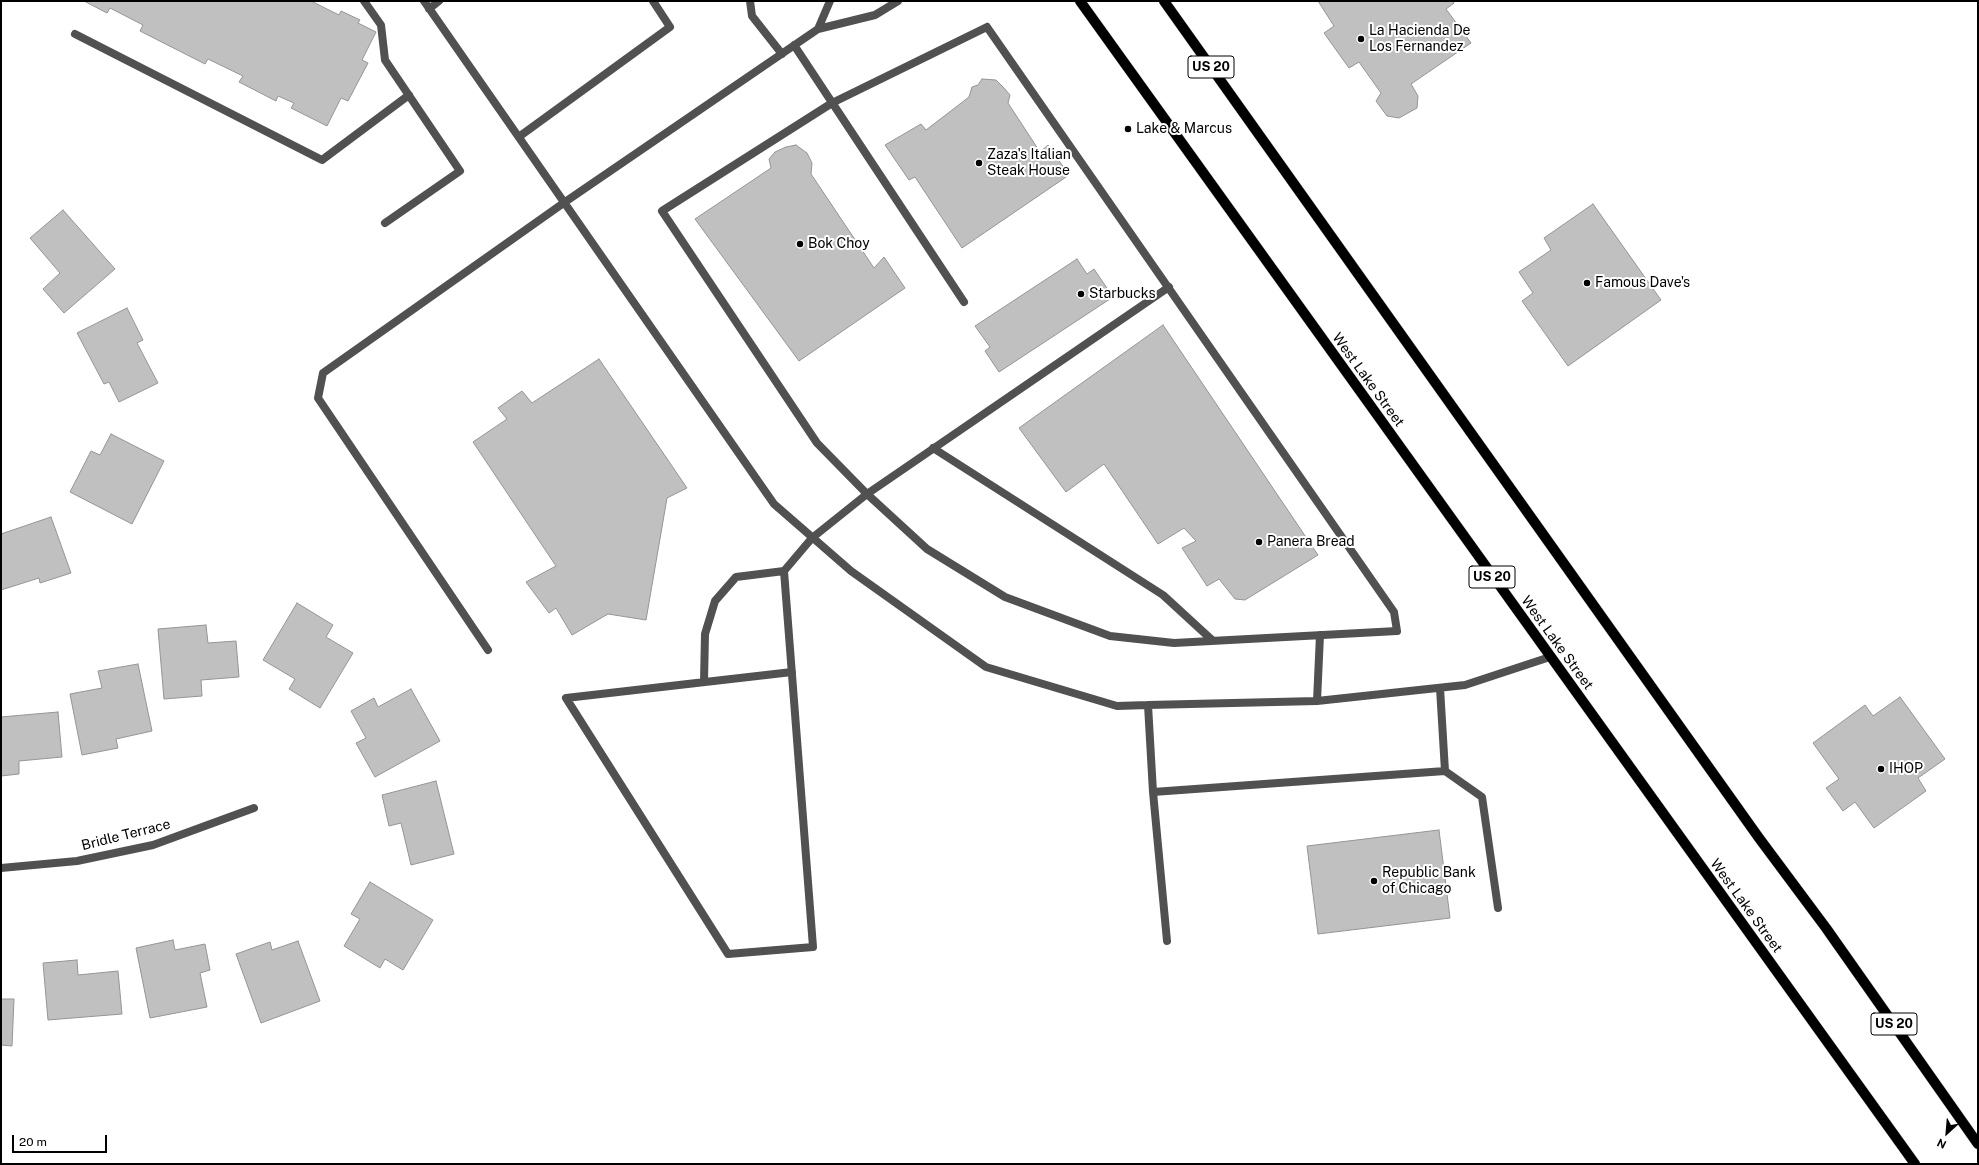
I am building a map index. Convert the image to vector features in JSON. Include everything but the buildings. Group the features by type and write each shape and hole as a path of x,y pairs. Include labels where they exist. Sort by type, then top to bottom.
{"main road":[{"name":"West Lake Street","path":"1080,1 1915,1164"},
{"name":"US 20","path":"1164,1 1755,831 1826,928 1978,1144"}],"street":[{"path":"364,1 381,25 385,60 460,171 385,223"},
{"path":"424,1 520,136 774,504 851,571 986,667 1117,706 1317,702 1465,685 1550,657"},
{"path":"429,9 439,1"},
{"path":"520,136 670,27 653,1"},
{"path":"750,1 752,16 782,54"},
{"path":"818,29 830,1"},
{"path":"488,650 318,398 323,372 565,202 818,29 874,15 898,1"},
{"path":"987,27 1394,612 1397,631 1174,643 1110,636 1005,597 927,549 867,494 817,443 662,211 832,103 987,27"},
{"path":"75,34 322,160 409,96"},
{"path":"794,45 964,302"},
{"path":"704,682 705,634 715,602 736,577 784,571 812,538 867,494 1169,287"},
{"path":"933,448 1163,595 1212,640"},
{"path":"784,571 792,672 813,947 728,954 566,698 792,672"},
{"path":"1317,702 1320,635"},
{"path":"1440,688 1445,771"},
{"path":"1148,705 1153,792 1167,940"},
{"path":"1153,792 1445,771 1482,797 1498,908"},
{"name":"Bridle Terrace","path":"1,868 77,861 152,844 254,808"}],"place":[{"name":"La Hacienda De Los Fernandez","path":"1361,39"},
{"name":"Lake & Marcus","path":"1128,129"},
{"name":"Zaza's Italian Steak House","path":"979,163"},
{"name":"Bok Choy","path":"800,244"},
{"name":"Famous Dave's","path":"1587,283"},
{"name":"Starbucks","path":"1081,294"},
{"name":"Panera Bread","path":"1259,542"},
{"name":"IHOP","path":"1881,769"},
{"name":"Republic Bank of Chicago","path":"1374,881"}]}
